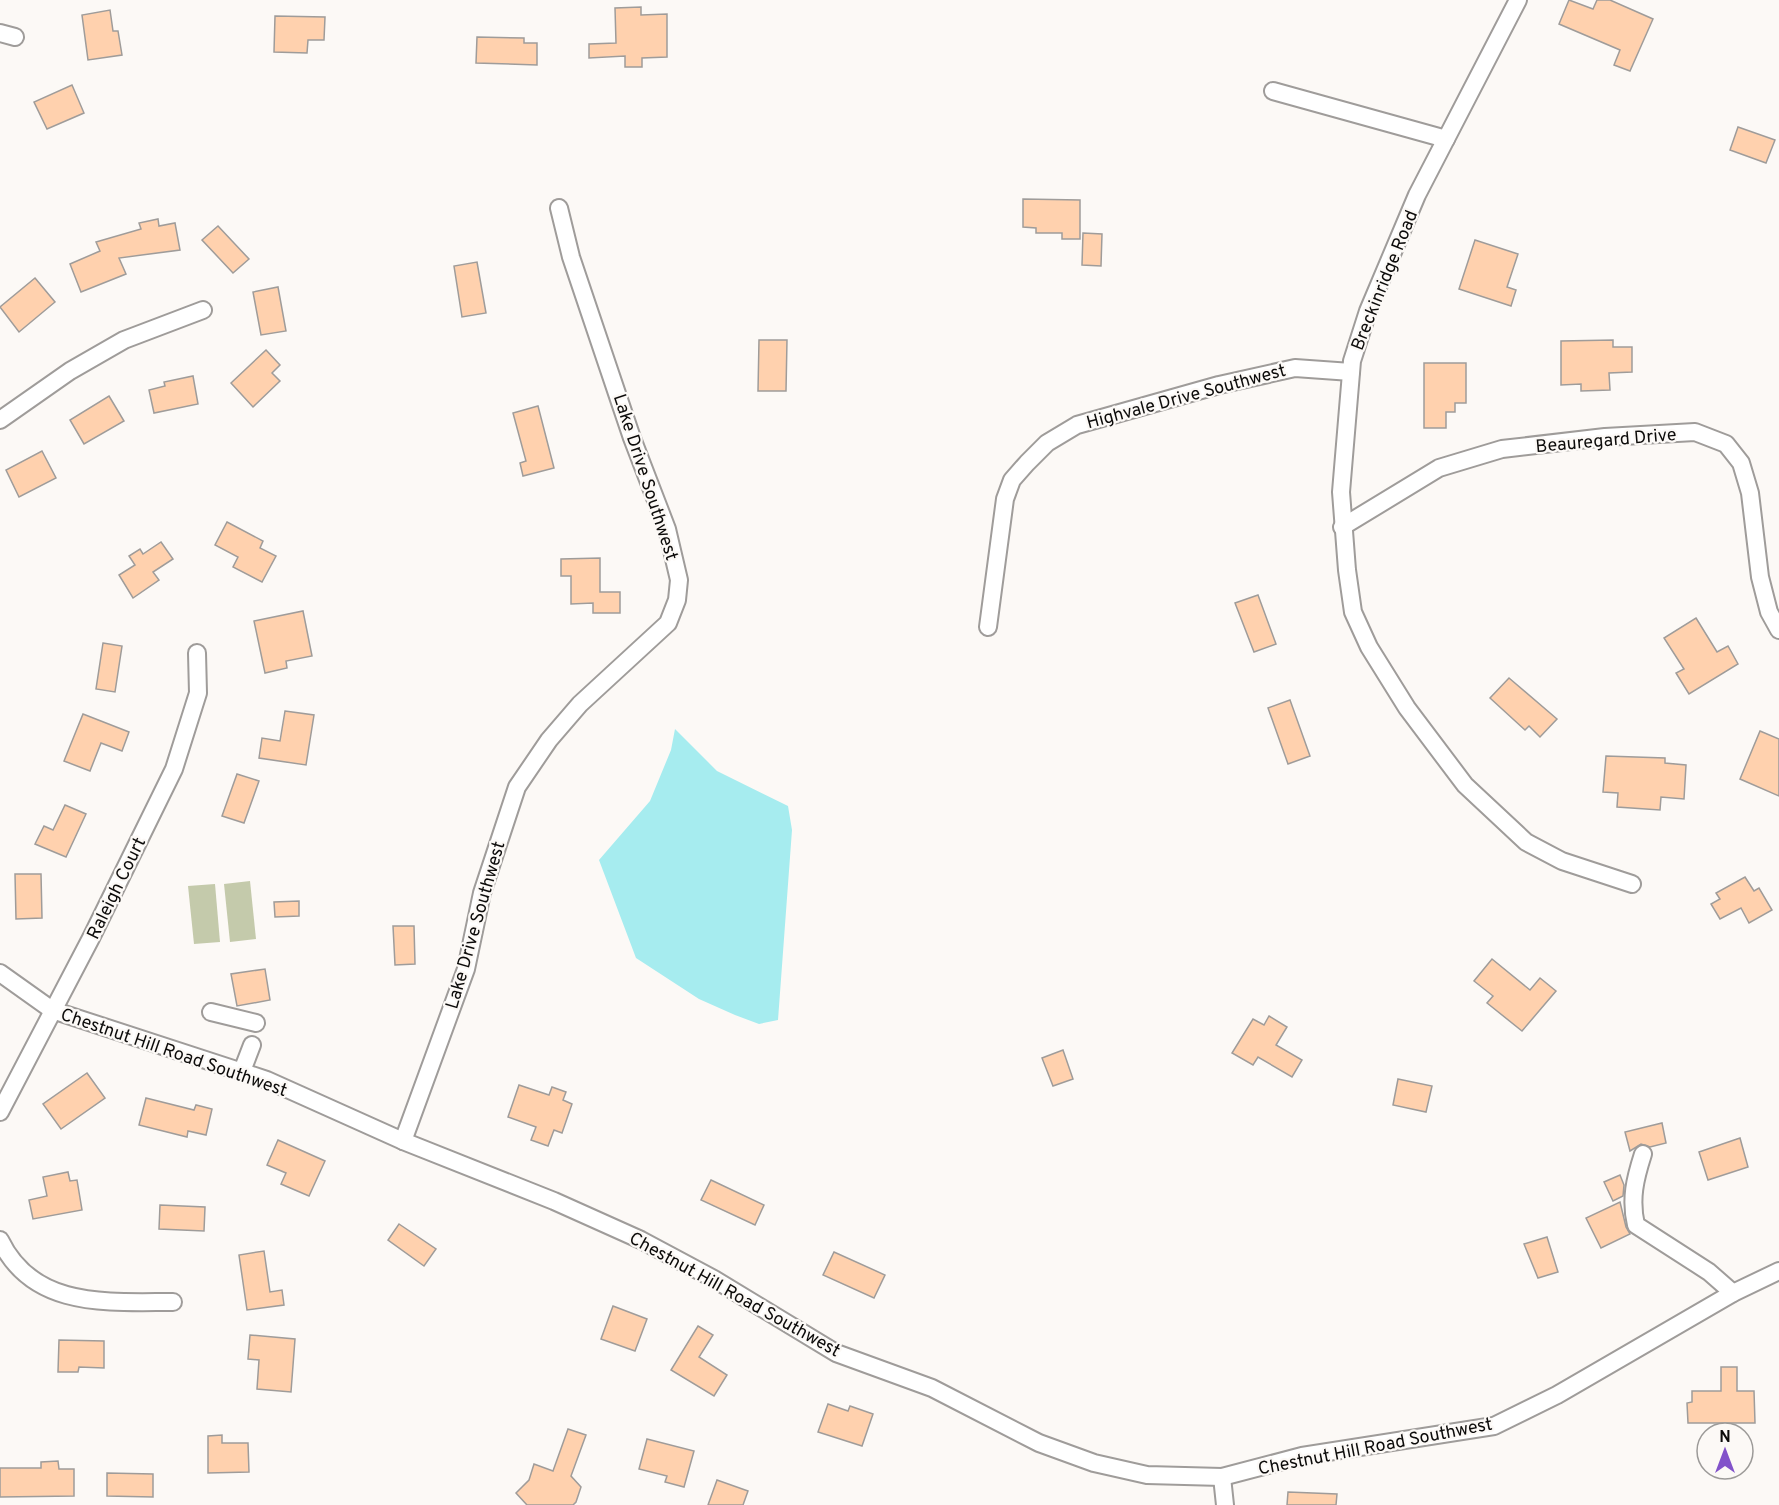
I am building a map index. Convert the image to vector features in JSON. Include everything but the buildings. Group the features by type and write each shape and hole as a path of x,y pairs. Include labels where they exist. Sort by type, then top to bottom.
{"street":[{"name":"Breckinridge Road","path":"1518,0 1417,195 1368,311 1350,372 1344,434 1342,526 1353,612 1369,647 1407,708 1465,785 1526,842 1562,861 1632,884"},
{"path":"1273,91 1446,139"},
{"name":"Lake Drive Southwest","path":"404,1141 466,969 482,893 517,787 549,740 580,704 668,623 677,600 679,580 667,529 632,438 571,257 559,208"},
{"path":"0,420 69,371 124,340 203,310"},
{"name":"Highvale Drive Southwest","path":"988,627 1005,499 1012,480 1047,443 1077,425 1219,385 1295,368 1350,372"},
{"name":"Beauregard Drive","path":"1342,526 1439,468 1502,449 1614,436 1695,432 1726,444 1741,463 1750,493 1760,577 1769,612 1779,630"},
{"name":"Raleigh Court","path":"0,1112 52,1010 100,934 174,769 198,693 197,653"},
{"name":"Chestnut Hill Road Southwest","path":"0,973 52,1010 267,1080 404,1141 554,1201 641,1240 714,1279 836,1353 932,1388 1039,1443 1094,1463 1147,1475 1222,1477 1302,1456 1494,1426 1557,1395 1734,1293 1779,1271"},
{"path":"211,1012 256,1023"},
{"path":"242,1071 252,1045"},
{"path":"1643,1154 1634,1183 1632,1201 1636,1225 1708,1272 1734,1293"},
{"path":"0,1240 7,1255 33,1282 72,1298 173,1302"},
{"path":"1222,1477 1225,1505"}],"green space":[{"path":"250,881 256,939 230,942 224,884"},
{"path":"215,884 220,942 194,944 188,886"}],"water":[{"path":"675,729 717,771 788,806 792,830 778,1020 759,1024 735,1015 699,999 636,958 599,860 650,801 671,750"}]}
